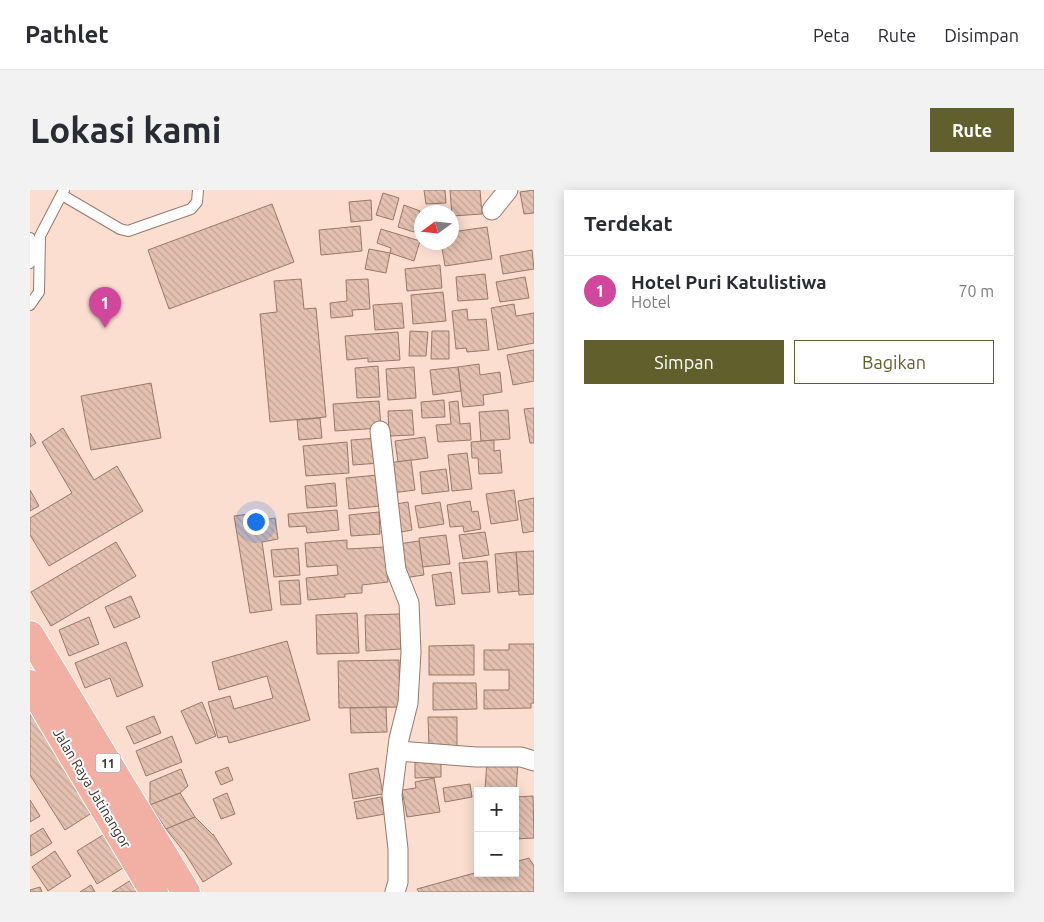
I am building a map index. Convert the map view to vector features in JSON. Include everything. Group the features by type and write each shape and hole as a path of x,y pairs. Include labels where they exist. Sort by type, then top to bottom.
{"highway":[{"name":"Jalan Raya Jatinangor","path":"30,634 186,892"},
{"name":"Jalan Raya Jatinangor","path":"31,686 154,892"}],"street":[{"path":"492,210 508,190"},
{"path":"380,431 396,570 409,603 411,652 408,703 399,739 392,795 398,849 398,882 395,892"},
{"path":"398,751 521,757 534,761"}],"lane":[{"path":"30,305 39,292 40,236 63,193 120,229 128,231 191,209 197,202 198,190"},
{"path":"30,238 32,249 30,263"}],"building":[{"path":"424,190 445,190 446,203 426,204"},
{"path":"450,190 480,190 482,214 459,216 459,205 451,205"},
{"path":"534,190 534,213 524,214 520,192"},
{"path":"383,193 399,198 393,220 376,215"},
{"path":"371,200 372,220 351,222 349,202"},
{"path":"272,204 294,262 169,309 148,250"},
{"path":"404,205 414,209 414,232 398,227"},
{"path":"360,226 362,251 321,255 319,230"},
{"path":"487,227 492,259 445,266 442,250 459,250 459,231"},
{"path":"381,229 414,239 414,250 417,250 414,261 390,253 391,248 377,243"},
{"path":"369,249 390,253 386,273 365,269"},
{"path":"532,250 534,269 503,274 500,256"},
{"path":"440,265 442,288 407,291 405,269"},
{"path":"485,274 488,299 458,301 456,277"},
{"path":"525,277 529,298 500,302 496,282"},
{"path":"301,279 304,309 316,308 326,417 270,422 260,314 277,312 274,281"},
{"path":"368,279 370,309 352,310 353,316 331,318 330,303 347,301 346,280"},
{"path":"443,292 446,321 413,324 411,295"},
{"path":"402,303 404,328 375,330 373,305"},
{"path":"514,304 516,316 534,313 534,343 498,350 491,308"},
{"path":"467,309 468,320 486,319 489,350 467,352 466,348 456,349 452,311"},
{"path":"410,331 428,332 426,356 409,356"},
{"path":"432,331 449,331 449,359 431,359"},
{"path":"398,332 400,360 368,362 368,358 347,360 345,336"},
{"path":"534,350 534,381 513,385 507,355"},
{"path":"479,364 480,375 500,372 502,392 483,395 484,405 463,407 458,367"},
{"path":"378,366 380,397 357,398 355,368"},
{"path":"414,367 416,398 388,400 386,369"},
{"path":"458,367 461,391 433,395 430,370"},
{"path":"151,383 161,438 91,450 81,396"},
{"path":"444,400 445,417 422,418 421,402"},
{"path":"379,401 381,428 335,431 333,404"},
{"path":"458,401 460,424 470,423 471,440 438,442 436,425 451,424 449,402"},
{"path":"534,408 534,443 530,443 524,409"},
{"path":"412,410 414,435 389,436 388,411"},
{"path":"508,410 510,439 481,441 479,412"},
{"path":"320,418 322,438 299,440 297,420"},
{"path":"63,428 94,480 117,466 143,511 49,566 30,535 30,518 72,493 42,442"},
{"path":"30,433 36,443 30,447"},
{"path":"425,437 428,458 398,462 395,441"},
{"path":"378,438 380,463 353,465 351,440"},
{"path":"494,440 494,451 500,450 502,473 479,474 478,458 472,458 471,442"},
{"path":"347,442 349,473 306,476 303,446"},
{"path":"467,453 472,489 452,491 448,455"},
{"path":"411,460 415,490 392,493 388,463"},
{"path":"446,469 449,491 422,494 420,472"},
{"path":"378,475 380,506 349,509 346,478"},
{"path":"335,483 337,506 307,508 305,486"},
{"path":"30,490 39,506 30,511"},
{"path":"514,490 518,520 491,524 486,494"},
{"path":"534,498 534,531 523,533 518,501"},
{"path":"470,501 472,512 478,511 481,529 464,532 463,526 450,527 447,505"},
{"path":"408,502 412,530 401,532 396,504"},
{"path":"440,502 444,524 419,528 415,506"},
{"path":"337,510 339,530 307,533 306,526 289,527 288,514"},
{"path":"379,512 380,534 351,536 349,515"},
{"path":"257,513 258,521 275,518 278,539 262,542 272,610 250,613 234,516"},
{"path":"485,532 489,555 463,559 459,535"},
{"path":"446,535 450,564 422,567 419,538"},
{"path":"347,540 347,549 385,547 388,582 362,585 362,593 345,594 345,597 308,600 306,578 338,575 337,565 307,567 305,543"},
{"path":"419,541 424,575 403,578 398,544"},
{"path":"116,542 136,576 51,626 31,592"},
{"path":"298,548 300,575 274,577 271,550"},
{"path":"534,551 534,594 519,595 516,552"},
{"path":"516,552 519,591 498,593 495,554"},
{"path":"487,561 490,592 462,594 459,563"},
{"path":"451,572 455,604 436,606 432,575"},
{"path":"299,580 301,604 281,605 279,581"},
{"path":"131,596 140,617 114,628 105,607"},
{"path":"357,613 359,653 317,654 316,615"},
{"path":"400,614 401,649 366,651 365,615"},
{"path":"89,617 99,644 69,656 59,630"},
{"path":"287,641 310,720 229,743 227,736 218,738 208,702 230,696 234,709 273,698 267,676 219,690 212,662"},
{"path":"126,642 143,686 117,697 110,678 85,688 75,663"},
{"path":"509,644 534,644 534,703 531,703 531,708 484,709 484,690 509,690 509,670 484,670 484,650 509,650"},
{"path":"474,645 474,675 429,675 429,646"},
{"path":"399,660 400,707 339,708 338,661"},
{"path":"433,683 476,683 477,709 433,710"},
{"path":"202,702 216,736 196,744 181,711"},
{"path":"386,707 387,732 351,733 350,708"},
{"path":"30,711 95,811 65,830 30,775"},
{"path":"154,716 161,733 134,744 126,727"},
{"path":"428,717 457,717 457,746 429,747"},
{"path":"172,736 182,762 146,776 136,751"},
{"path":"441,756 441,777 415,778 415,757"},
{"path":"487,760 518,762 516,787 485,787"},
{"path":"228,767 233,780 221,785 215,772"},
{"path":"378,768 383,794 353,799 349,774"},
{"path":"181,769 188,786 180,793 150,805 150,782"},
{"path":"434,778 440,812 407,817 402,790 416,788 415,782"},
{"path":"470,784 472,797 445,802 443,788"},
{"path":"180,793 195,817 166,829 150,805"},
{"path":"227,793 235,814 221,819 213,799"},
{"path":"533,796 534,838 519,839 519,797"},
{"path":"381,797 385,814 357,819 354,802"},
{"path":"30,800 40,816 30,822"},
{"path":"195,817 213,834 232,864 203,882 185,853 166,829"},
{"path":"43,828 52,843 31,856 30,836"},
{"path":"103,835 123,868 97,884 77,851"},
{"path":"55,851 71,876 48,891 32,867"},
{"path":"529,858 534,866 534,892 419,892 417,889 474,873 474,877 519,877 519,861"},
{"path":"131,880 139,892 112,892"},
{"path":"91,885 95,892 80,892"},
{"path":"40,887 42,892 30,892 30,890"}],"place":[{"name":"Hotel Puri Katulistiwa","path":"105,328"}]}
